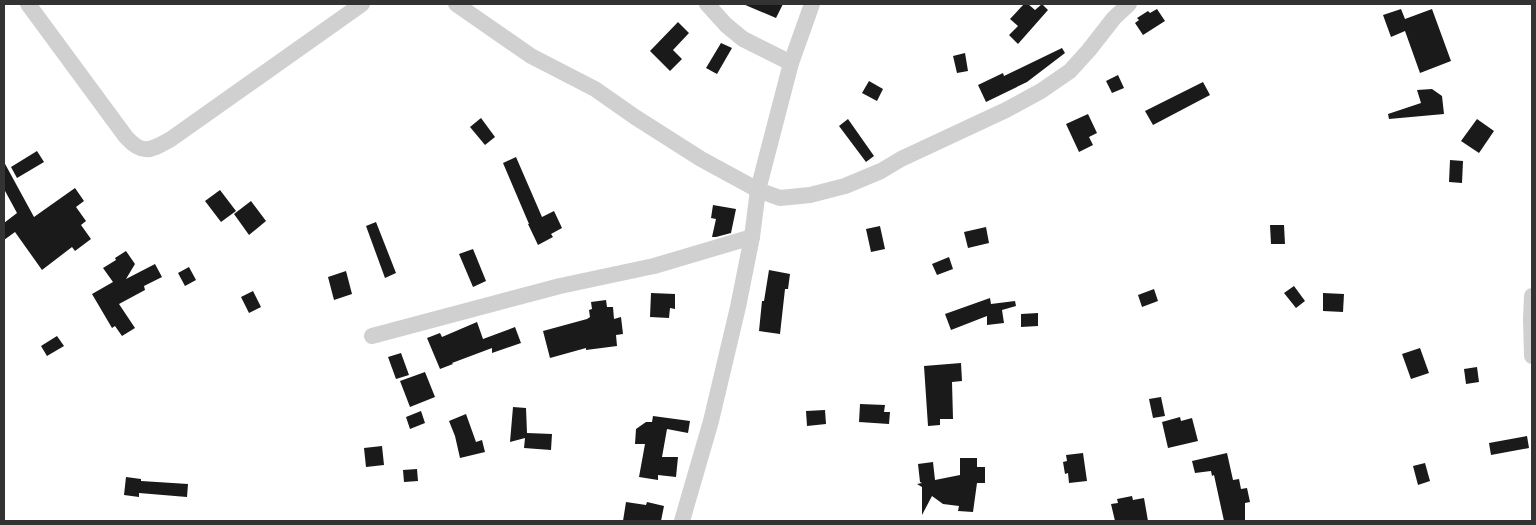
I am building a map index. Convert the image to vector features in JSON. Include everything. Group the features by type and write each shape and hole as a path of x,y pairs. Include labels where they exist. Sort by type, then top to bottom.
{"street":[{"path":"28,4 126,137 136,147 145,150 171,139 362,4"},
{"path":"456,4 531,56 595,89 664,136 758,190 780,198 791,198 845,186 881,171 901,159 1006,110 1041,91 1070,71 1114,18 1129,4"},
{"path":"707,4 742,39 791,63"},
{"path":"682,521 711,421 738,307 752,238 758,190 791,63 812,4"},
{"path":"372,336 560,286 654,266 752,238"},
{"path":"1532,296 1532,356"}],"building":[{"path":"743,4 783,4 776,18"},
{"path":"1024,4 1028,4 1035,10 1042,4 1048,10 1018,44 1009,35 1018,26 1010,19"},
{"path":"1157,9 1165,21 1143,35 1135,23 1139,20 1137,18 1148,11 1150,13"},
{"path":"1401,9 1405,19 1432,9 1451,61 1420,73 1405,31 1391,37 1383,15"},
{"path":"678,22 689,33 673,50 682,59 670,71 650,51"},
{"path":"721,43 732,48 717,74 706,68"},
{"path":"1062,48 1065,53 1027,82 986,102 978,85 1003,73 1004,76"},
{"path":"965,53 968,71 957,73 953,56"},
{"path":"1118,75 1124,88 1112,93 1106,81"},
{"path":"869,81 883,89 877,101 862,93"},
{"path":"1203,82 1210,95 1153,125 1145,111"},
{"path":"1432,89 1442,96 1444,114 1389,119 1388,114 1421,103 1417,90"},
{"path":"1088,114 1097,133 1089,137 1093,145 1079,152 1066,124"},
{"path":"481,118 495,137 485,145 470,127"},
{"path":"848,119 874,156 866,162 839,126"},
{"path":"1477,119 1494,131 1479,153 1461,141"},
{"path":"37,151 44,162 17,178 11,167"},
{"path":"516,157 542,217 554,211 562,228 551,234 553,237 538,245 503,163"},
{"path":"1450,160 1463,161 1462,183 1449,182"},
{"path":"4,162 34,217 75,188 84,201 76,207 86,221 81,225 91,239 75,251 72,247 42,270 15,232 4,240 4,223 17,213 4,189"},
{"path":"220,190 236,211 221,222 205,201"},
{"path":"251,201 266,221 249,235 234,214"},
{"path":"713,205 736,209 731,233 712,237 716,219 711,218"},
{"path":"376,222 396,273 385,278 366,226"},
{"path":"1270,225 1284,225 1285,244 1271,244"},
{"path":"880,226 885,249 871,252 866,229"},
{"path":"986,227 989,243 968,248 964,232"},
{"path":"473,249 486,281 473,287 459,254"},
{"path":"126,251 135,264 126,279 155,264 162,277 144,286 145,290 119,304 135,328 122,336 115,326 112,328 92,294 113,282 103,268"},
{"path":"949,257 953,269 937,275 932,264"},
{"path":"189,267 196,280 185,286 178,273"},
{"path":"769,270 790,274 788,289 785,289 780,334 759,331 762,301 764,301"},
{"path":"346,271 352,294 334,300 328,277"},
{"path":"1294,286 1305,301 1296,308 1284,293"},
{"path":"1154,289 1158,301 1142,307 1138,295"},
{"path":"253,291 261,307 249,313 241,297"},
{"path":"651,293 675,294 675,309 670,308 669,318 650,317"},
{"path":"1323,293 1344,294 1343,312 1323,311"},
{"path":"990,298 991,304 1015,301 1016,306 1002,310 1004,323 987,325 987,316 951,330 945,314"},
{"path":"606,300 607,307 613,307 614,319 621,317 623,334 616,335 617,346 586,350 586,348 550,358 543,331 587,319 590,317 589,310 592,309 591,302"},
{"path":"1038,313 1038,326 1021,327 1021,314"},
{"path":"477,322 483,339 515,327 521,343 492,353 492,348 440,369 427,338 440,333 442,337"},
{"path":"57,336 64,346 47,356 41,346"},
{"path":"1420,348 1429,373 1411,379 1402,354"},
{"path":"401,353 409,375 396,379 388,357"},
{"path":"961,363 962,381 952,382 953,419 940,419 940,425 928,426 924,366"},
{"path":"1477,367 1479,382 1466,384 1464,369"},
{"path":"425,372 435,397 410,407 400,381"},
{"path":"1161,397 1165,416 1153,418 1149,399"},
{"path":"860,404 885,405 884,412 890,412 889,424 859,422"},
{"path":"513,407 526,408 527,433 552,434 551,450 524,448 525,438 510,442"},
{"path":"825,410 826,424 807,426 806,411"},
{"path":"421,411 425,423 410,429 406,417"},
{"path":"466,414 476,442 482,440 485,452 460,458 449,421"},
{"path":"653,416 690,421 688,433 667,429 662,457 678,457 676,477 658,475 658,480 639,477 645,444 635,444 636,429 646,422 652,422"},
{"path":"1180,417 1181,421 1192,418 1198,441 1168,448 1162,422"},
{"path":"1527,436 1529,448 1491,455 1489,443"},
{"path":"382,446 384,465 366,467 364,448"},
{"path":"1083,453 1087,481 1069,483 1068,473 1065,474 1063,462 1067,461 1066,455"},
{"path":"1227,453 1233,480 1239,479 1241,489 1247,488 1250,502 1245,503 1245,521 1224,521 1214,475 1212,476 1211,471 1195,473 1192,461"},
{"path":"960,458 977,458 977,467 985,467 985,483 977,483 973,512 958,511 959,506 943,504 932,496 922,515 922,487 917,484 922,483 920,482 918,464 933,462 935,480 960,475"},
{"path":"1425,463 1430,481 1418,485 1413,466"},
{"path":"417,469 418,481 404,482 403,470"},
{"path":"126,477 141,479 141,481 188,484 187,497 139,493 139,497 124,495"},
{"path":"1132,496 1133,500 1144,498 1148,521 1115,521 1111,504 1118,503 1117,499"},
{"path":"626,502 646,505 647,502 664,506 661,521 623,521"}]}
